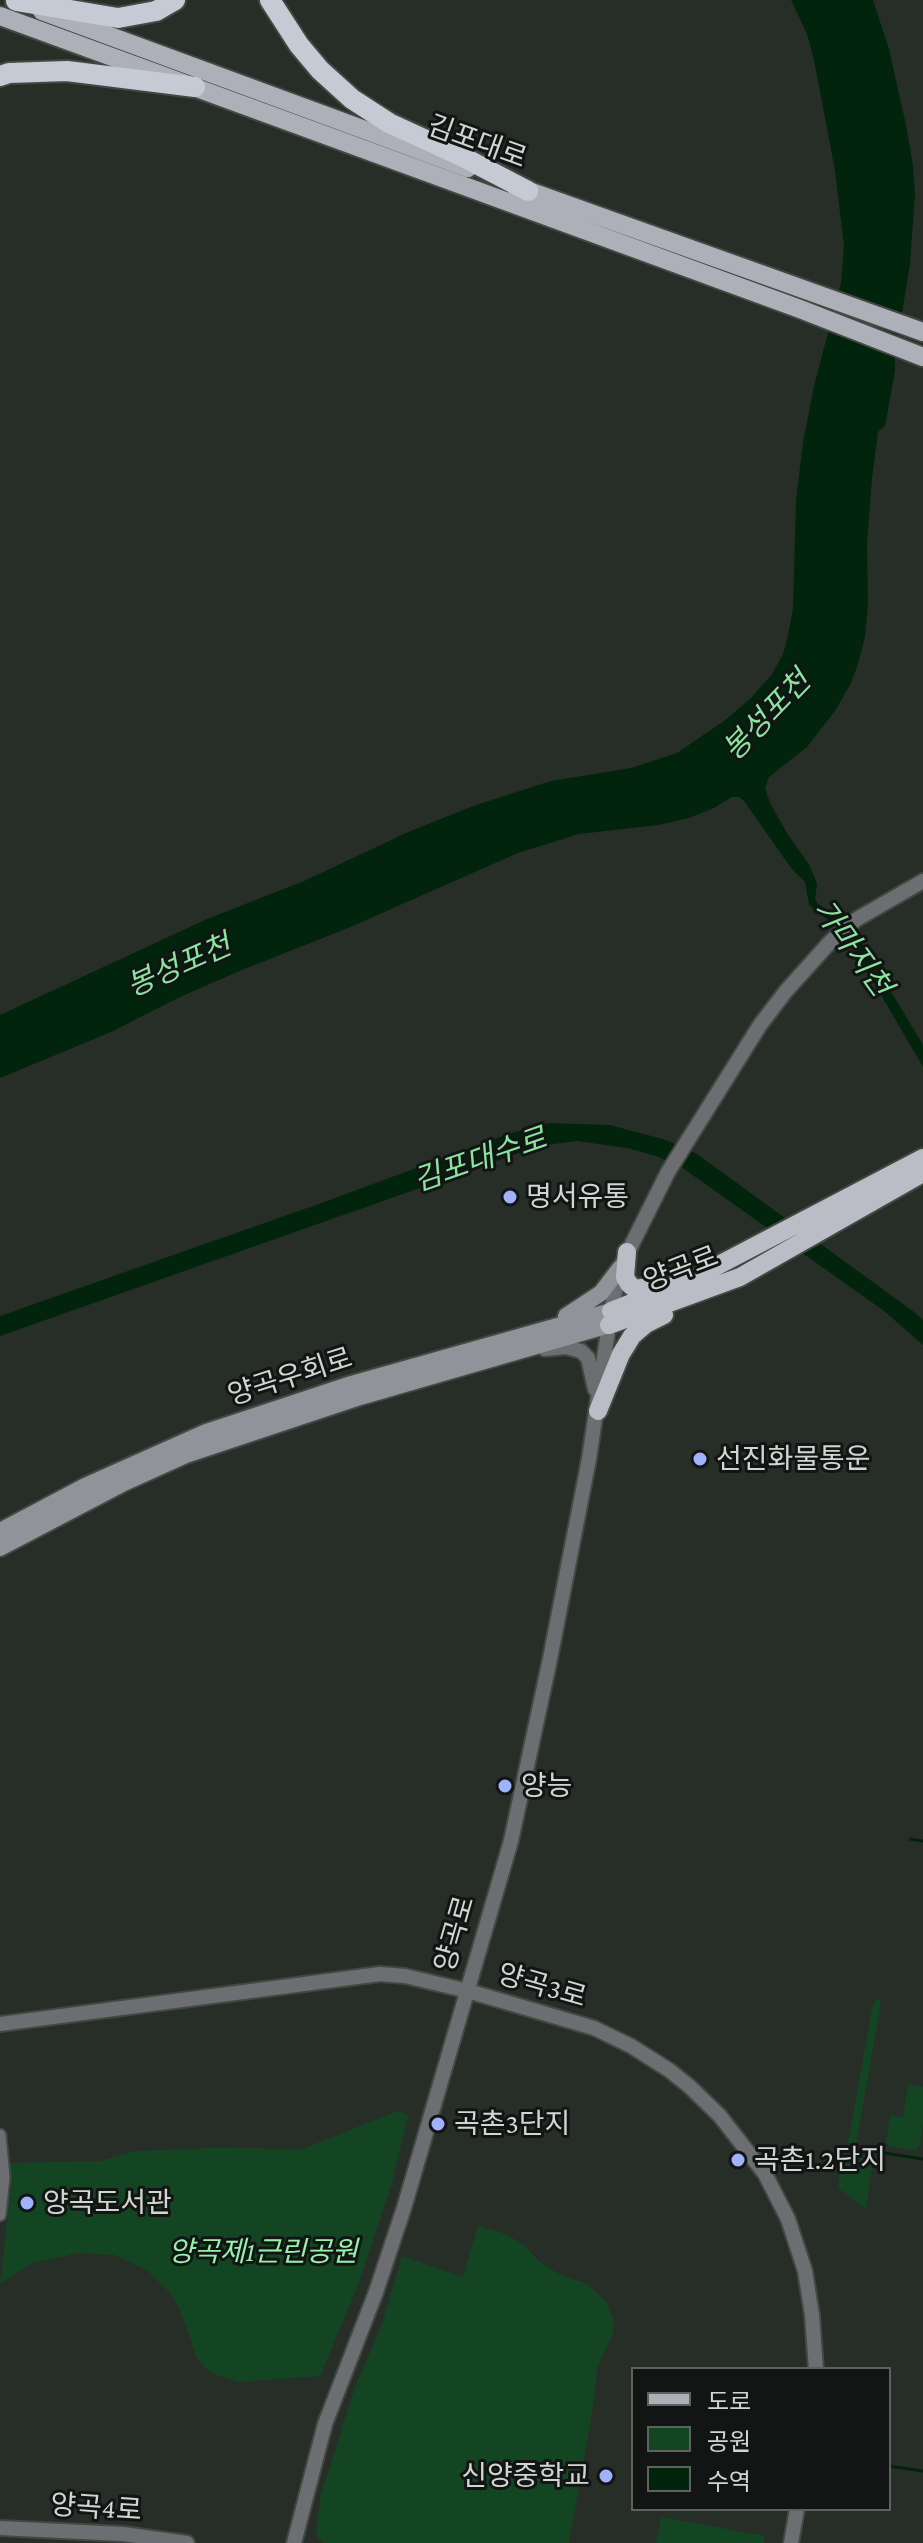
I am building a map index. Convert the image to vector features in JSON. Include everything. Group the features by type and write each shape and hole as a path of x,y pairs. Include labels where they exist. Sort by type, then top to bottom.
{"highway":[{"path":"15,0 118,18 156,11 175,0"},
{"path":"270,0 299,45 320,70 352,99 389,123 528,191"},
{"path":"0,76 67,71 195,87"},
{"name":"양곡로","path":"610,1318 752,1249 923,1158"},
{"name":"양곡로","path":"610,1318 740,1277 923,1173"},
{"path":"623,1260 625,1277 635,1289 694,1278"},
{"path":"598,1411 621,1354 632,1336 646,1324 740,1277"}],"main road":[{"name":"김포대로","path":"15,0 528,191 923,332"},
{"name":"김포대로","path":"0,16 921,356"},
{"path":"539,1331 583,1307 601,1293 623,1260"},
{"name":"양곡우회로","path":"0,1531 132,1463 206,1432 348,1385 539,1331 610,1318"},
{"name":"양곡우회로","path":"0,1548 124,1483 186,1455 360,1397 513,1354 610,1318"}],"street":[{"path":"610,1318 623,1260 670,1169 760,1025 831,941 857,919 923,881"},
{"name":"양곡로","path":"294,2543 325,2424 400,2222 511,1841 553,1646 598,1411 610,1318"},
{"path":"513,1354 566,1347 581,1351 588,1358 594,1376 598,1411"},
{"name":"양곡3로","path":"0,2024 367,1975 405,1976 468,1991 613,2036 669,2070 720,2116 765,2174 794,2233 810,2295 816,2367"},
{"path":"0,2135 4,2177 0,2215"},
{"path":"791,2543 797,2511"},
{"name":"양곡4로","path":"0,2528 112,2533 187,2543"}],"green space":[{"path":"876,2000 881,2003 856,2144 853,2146 848,2143"},
{"path":"908,2084 923,2087 923,2124 920,2145 915,2151 889,2146 886,2142 890,2116 903,2117"},
{"name":"양곡제1근린공원","path":"398,2111 408,2116 392,2183 359,2283 320,2376 239,2382 211,2373 197,2358 181,2312 171,2294 148,2271 115,2255 79,2253 32,2263 0,2284 11,2186 9,2163 100,2161 135,2151 303,2149"},
{"path":"847,2151 852,2152 852,2156 873,2160 866,2209 839,2189 838,2181"},
{"path":"478,2226 508,2235 560,2275 585,2283 606,2301 614,2322 613,2333 597,2368 569,2543 324,2543 316,2531 321,2495 355,2387 382,2324 402,2256 463,2277"},
{"path":"661,2517 765,2536 764,2543 656,2543"}],"water":[{"path":"791,0 873,0 889,49 906,125 915,195 910,264 895,371 885,426 878,432 872,479 865,637 851,683 835,711 807,747 769,777 765,788 787,833 810,866 817,884 815,899 846,921 855,932 923,1045 923,1067 859,957 829,921 809,905 805,882 791,868 744,801 732,797 689,818 659,825 579,834 518,853 348,928 242,970 111,1032 0,1078 0,1015 207,919 304,881 408,832 476,805 551,781 631,768 677,753 724,721 751,698 772,674 783,654 793,608 796,501 803,442 841,283 844,246 835,171 814,60 807,34"},
{"name":"김포대수로","path":"550,1123 610,1125 666,1140 697,1154 914,1312 923,1320 923,1345 884,1311 680,1166 627,1148 577,1141 539,1146 0,1336 0,1316 511,1133"}],"waterway":[{"path":"910,1839 923,1841"},
{"path":"877,2152 923,2159"},
{"path":"891,2466 923,2471"}],"place":[{"name":"명서유통","path":"510,1197"},
{"name":"선진화물통운","path":"700,1459"},
{"name":"양능","path":"505,1786"},
{"name":"곡촌3단지","path":"438,2124"},
{"name":"곡촌1.2단지","path":"738,2160"},
{"name":"양곡도서관","path":"27,2203"},
{"name":"신양중학교","path":"606,2476"}],"water label":[{"name":"봉성포천","path":"767,716"},
{"name":"가마지천","path":"852,948"},
{"name":"봉성포천","path":"179,966"}]}
